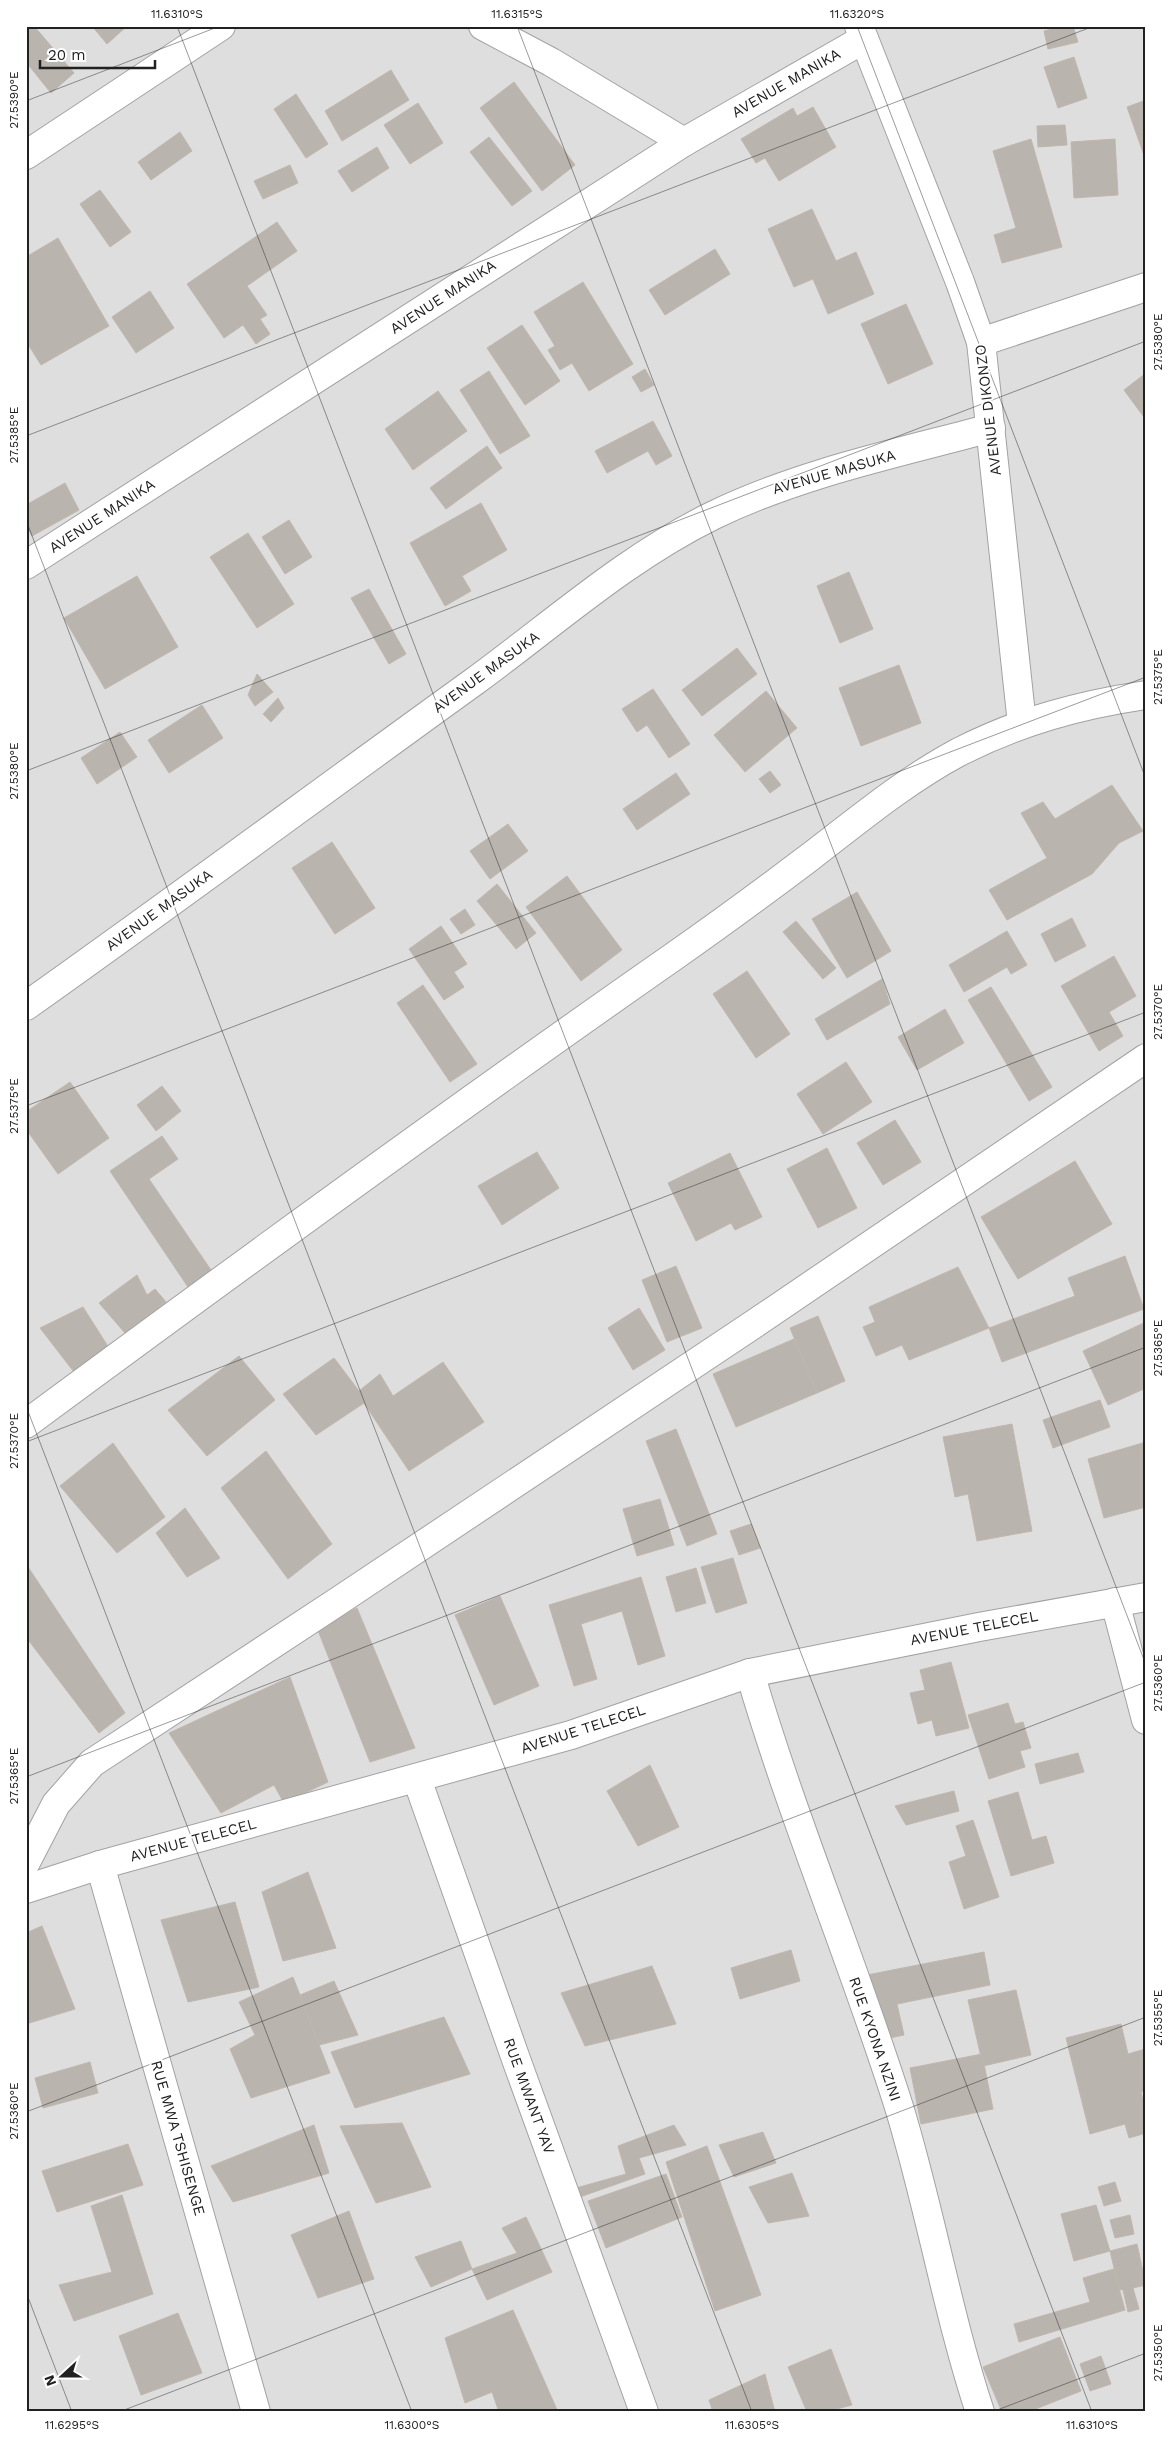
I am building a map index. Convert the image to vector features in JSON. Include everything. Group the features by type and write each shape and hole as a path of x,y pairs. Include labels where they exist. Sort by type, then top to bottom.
{"street":[{"path":"26,155 221,26"},
{"path":"483,26 551,62 684,142"},
{"name":"AVENUE MANIKA","path":"26,565 684,142 862,32"},
{"name":"AVENUE DIKONZO","path":"862,32 960,282 981,342 1022,724"},
{"path":"981,342 1146,288"},
{"name":"AVENUE MASUKA","path":"26,1006 523,646 629,564 666,540 759,495 825,473 991,428"},
{"path":"26,1424 346,1188 808,859 896,790 960,752 1022,724 1068,708 1146,695"},
{"path":"26,1862 56,1804 92,1763 338,1602 1146,1058"},
{"name":"AVENUE TELECEL","path":"26,1889 100,1865 418,1779 571,1734 750,1672 1146,1597"},
{"path":"1115,1602 1146,1720"},
{"name":"RUE KYONA NZINI","path":"750,1672 767,1731 898,2105 921,2180 962,2358 980,2412"},
{"name":"RUE MWANT YAV","path":"418,1779 520,2072 644,2412"},
{"name":"RUE MWA TSHISENGE","path":"100,1865 256,2412"}],"shaded area":[{"path":"26,26 1146,26 1146,2412 26,2412"}],"building":[{"path":"26,26 34,26 74,73 51,93 26,62"},
{"path":"92,26 127,26 107,44"},
{"path":"1063,26 1073,26 1078,42 1048,49 1044,31"},
{"path":"1074,57 1087,98 1058,108 1044,67"},
{"path":"391,70 409,100 342,141 325,111"},
{"path":"514,82 575,165 542,191 480,108"},
{"path":"296,94 328,144 306,158 274,109"},
{"path":"1146,100 1146,161 1127,107"},
{"path":"418,103 443,143 410,164 384,125"},
{"path":"813,107 836,147 779,181 765,158 756,163 741,139 793,108 797,116"},
{"path":"1065,125 1067,145 1038,147 1037,126"},
{"path":"180,132 192,151 151,180 138,162"},
{"path":"489,137 532,191 512,206 470,152"},
{"path":"1031,139 1062,247 1002,263 994,235 1016,228 993,151"},
{"path":"1115,139 1118,195 1074,198 1071,142"},
{"path":"377,147 389,168 352,192 338,171"},
{"path":"290,165 298,183 263,199 254,181"},
{"path":"100,190 131,232 110,247 80,204"},
{"path":"812,209 836,261 856,252 874,294 828,314 813,279 794,287 768,229"},
{"path":"277,222 297,251 247,286 267,315 260,319 270,334 256,344 243,325 224,338 187,284"},
{"path":"58,238 109,326 41,365 26,341 26,257"},
{"path":"715,249 730,274 665,315 649,290"},
{"path":"583,282 633,364 589,391 572,363 560,370 548,350 555,346 534,312"},
{"path":"150,291 174,328 136,353 112,317"},
{"path":"906,304 933,364 888,384 861,324"},
{"path":"522,325 560,381 525,405 487,348"},
{"path":"645,369 654,385 641,392 632,377"},
{"path":"489,371 530,436 500,454 460,390"},
{"path":"1146,373 1146,420 1124,390"},
{"path":"438,391 467,431 413,470 385,429"},
{"path":"653,421 672,456 656,465 648,451 607,473 595,451"},
{"path":"487,446 502,468 446,509 430,488"},
{"path":"65,483 79,510 32,536 26,525 26,505"},
{"path":"481,503 507,550 462,576 471,591 445,606 410,543"},
{"path":"289,520 312,557 285,574 262,537"},
{"path":"248,533 294,604 257,628 210,557"},
{"path":"849,572 873,629 840,643 817,586"},
{"path":"137,576 178,647 105,689 64,618"},
{"path":"369,589 406,654 389,664 351,598"},
{"path":"737,648 757,674 702,716 682,690"},
{"path":"899,665 921,723 861,746 839,688"},
{"path":"257,674 273,692 255,706 248,695"},
{"path":"653,689 690,744 669,758 647,725 637,732 622,709"},
{"path":"766,691 797,728 745,772 714,735"},
{"path":"278,698 284,708 271,722 263,714"},
{"path":"202,705 223,738 169,773 148,740"},
{"path":"120,732 137,757 97,784 81,758"},
{"path":"770,771 781,785 770,793 759,779"},
{"path":"676,773 690,794 637,830 623,809"},
{"path":"1112,785 1143,831 1119,843 1092,874 1007,920 989,890 1047,858 1021,813 1043,802 1055,819"},
{"path":"508,824 528,851 490,879 470,851"},
{"path":"332,842 375,908 335,934 292,868"},
{"path":"567,876 622,950 581,981 526,907"},
{"path":"497,884 536,933 516,949 477,901"},
{"path":"857,892 891,951 847,978 812,919"},
{"path":"465,909 475,925 461,934 450,919"},
{"path":"1072,918 1086,946 1055,962 1041,934"},
{"path":"796,921 836,968 823,979 783,932"},
{"path":"441,926 467,964 454,972 464,987 444,1000 409,949"},
{"path":"1007,931 1027,965 1011,974 1007,967 964,992 949,965"},
{"path":"1114,956 1136,996 1109,1012 1123,1036 1099,1051 1061,986"},
{"path":"747,971 790,1034 756,1058 713,994"},
{"path":"882,979 890,1004 827,1040 815,1019"},
{"path":"423,985 477,1064 450,1082 397,1003"},
{"path":"991,987 1052,1087 1029,1101 968,1000"},
{"path":"945,1009 964,1043 917,1070 898,1037"},
{"path":"846,1062 872,1102 823,1134 797,1094"},
{"path":"70,1082 109,1138 58,1174 26,1129 26,1112"},
{"path":"162,1086 181,1111 156,1131 137,1105"},
{"path":"895,1120 921,1162 883,1185 857,1143"},
{"path":"162,1136 178,1159 149,1179 213,1273 190,1290 110,1171"},
{"path":"827,1148 857,1208 818,1228 787,1169"},
{"path":"537,1152 559,1188 502,1225 478,1186"},
{"path":"730,1153 762,1217 735,1230 731,1223 696,1241 668,1183"},
{"path":"1075,1161 1112,1224 1018,1279 981,1217"},
{"path":"1125,1256 1144,1309 1002,1362 989,1328 1075,1296 1068,1278"},
{"path":"676,1266 702,1328 667,1342 642,1280"},
{"path":"958,1267 989,1328 909,1360 902,1345 876,1356 863,1327 875,1322 869,1307"},
{"path":"137,1275 147,1295 155,1289 166,1302 125,1333 99,1303"},
{"path":"83,1307 109,1348 74,1372 40,1328"},
{"path":"639,1308 665,1350 633,1370 608,1328"},
{"path":"818,1316 845,1381 817,1393 790,1328"},
{"path":"1146,1322 1146,1388 1108,1405 1083,1351"},
{"path":"794,1339 817,1393 736,1427 713,1374"},
{"path":"239,1356 275,1400 207,1456 168,1410"},
{"path":"334,1358 359,1391 380,1374 393,1396 443,1362 484,1422 409,1471 364,1403 316,1435 283,1394"},
{"path":"1100,1400 1110,1427 1053,1448 1043,1420"},
{"path":"1012,1424 1032,1531 977,1541 968,1494 955,1497 943,1437"},
{"path":"676,1429 717,1534 687,1546 646,1441"},
{"path":"1146,1442 1146,1507 1104,1518 1088,1459"},
{"path":"113,1443 165,1517 117,1553 60,1486"},
{"path":"266,1451 332,1544 288,1579 221,1488"},
{"path":"660,1499 674,1545 637,1556 623,1509"},
{"path":"185,1508 220,1558 187,1577 156,1533"},
{"path":"751,1524 760,1548 739,1555 730,1531"},
{"path":"733,1558 747,1603 716,1613 701,1567"},
{"path":"26,1564 125,1713 99,1733 26,1637"},
{"path":"696,1568 706,1603 676,1612 666,1577"},
{"path":"641,1577 665,1656 638,1665 622,1611 581,1624 597,1679 574,1686 549,1605"},
{"path":"500,1596 539,1686 494,1705 455,1615"},
{"path":"357,1608 415,1748 370,1762 317,1628"},
{"path":"951,1662 969,1728 936,1736 932,1720 918,1724 910,1693 925,1690 920,1670"},
{"path":"290,1677 328,1782 284,1803 274,1785 221,1813 169,1733"},
{"path":"1008,1703 1015,1724 1023,1722 1031,1748 1020,1751 1025,1767 989,1779 968,1715"},
{"path":"1078,1753 1084,1772 1040,1784 1035,1764"},
{"path":"650,1765 679,1827 638,1846 607,1791"},
{"path":"954,1791 959,1811 906,1825 895,1806"},
{"path":"1018,1792 1032,1840 1046,1836 1054,1863 1011,1876 988,1801"},
{"path":"973,1820 999,1897 964,1909 949,1862 966,1856 956,1826"},
{"path":"308,1872 336,1948 283,1961 262,1892"},
{"path":"235,1902 259,1987 188,2002 161,1920"},
{"path":"42,1926 75,2009 26,2024 26,1933"},
{"path":"791,1950 800,1981 740,1999 731,1968"},
{"path":"984,1952 990,1985 897,2004 904,2035 880,2040 867,1975"},
{"path":"652,1966 676,2024 585,2046 561,1993"},
{"path":"293,1977 330,2073 251,2098 230,2049 255,2035 239,2002"},
{"path":"334,1981 358,2035 319,2045 300,1995"},
{"path":"1016,1990 1031,2055 983,2066 968,2000"},
{"path":"444,2017 470,2074 355,2108 331,2052"},
{"path":"1121,2024 1128,2054 1145,2049 1146,2052 1146,2091 1141,2092 1146,2110 1146,2133 1129,2138 1125,2124 1090,2134 1066,2038"},
{"path":"982,2054 993,2109 921,2124 910,2068"},
{"path":"90,2062 98,2093 43,2108 35,2078"},
{"path":"402,2123 431,2187 376,2203 340,2126"},
{"path":"314,2125 329,2173 233,2202 211,2166"},
{"path":"674,2125 686,2145 639,2158 645,2174 580,2197 576,2188 626,2174 618,2146"},
{"path":"763,2132 776,2163 734,2177 719,2145"},
{"path":"128,2144 143,2185 57,2212 42,2171"},
{"path":"707,2146 761,2295 715,2311 666,2162"},
{"path":"792,2173 809,2216 768,2223 749,2187"},
{"path":"666,2174 682,2217 606,2248 588,2201"},
{"path":"1115,2182 1121,2201 1104,2206 1098,2187"},
{"path":"122,2195 153,2294 74,2321 59,2285 112,2272 91,2206"},
{"path":"1096,2205 1110,2251 1074,2261 1061,2214"},
{"path":"349,2211 374,2279 318,2298 291,2235"},
{"path":"1130,2215 1134,2234 1115,2238 1110,2220"},
{"path":"526,2217 552,2272 487,2300 472,2269 517,2253 502,2228"},
{"path":"461,2241 472,2269 431,2287 415,2257"},
{"path":"1137,2244 1146,2285 1133,2288 1139,2309 1128,2312 1123,2290 1119,2289 1110,2251"},
{"path":"1114,2269 1125,2310 1019,2342 1014,2324 1090,2302 1083,2278"},
{"path":"513,2310 558,2412 499,2412 492,2392 465,2403 445,2338"},
{"path":"178,2313 202,2373 141,2395 119,2336"},
{"path":"1060,2337 1081,2391 1028,2412 1002,2412 983,2367"},
{"path":"831,2349 852,2405 825,2412 807,2412 788,2367"},
{"path":"1101,2356 1111,2384 1090,2391 1080,2364"},
{"path":"765,2374 775,2412 713,2412 709,2400"}]}
